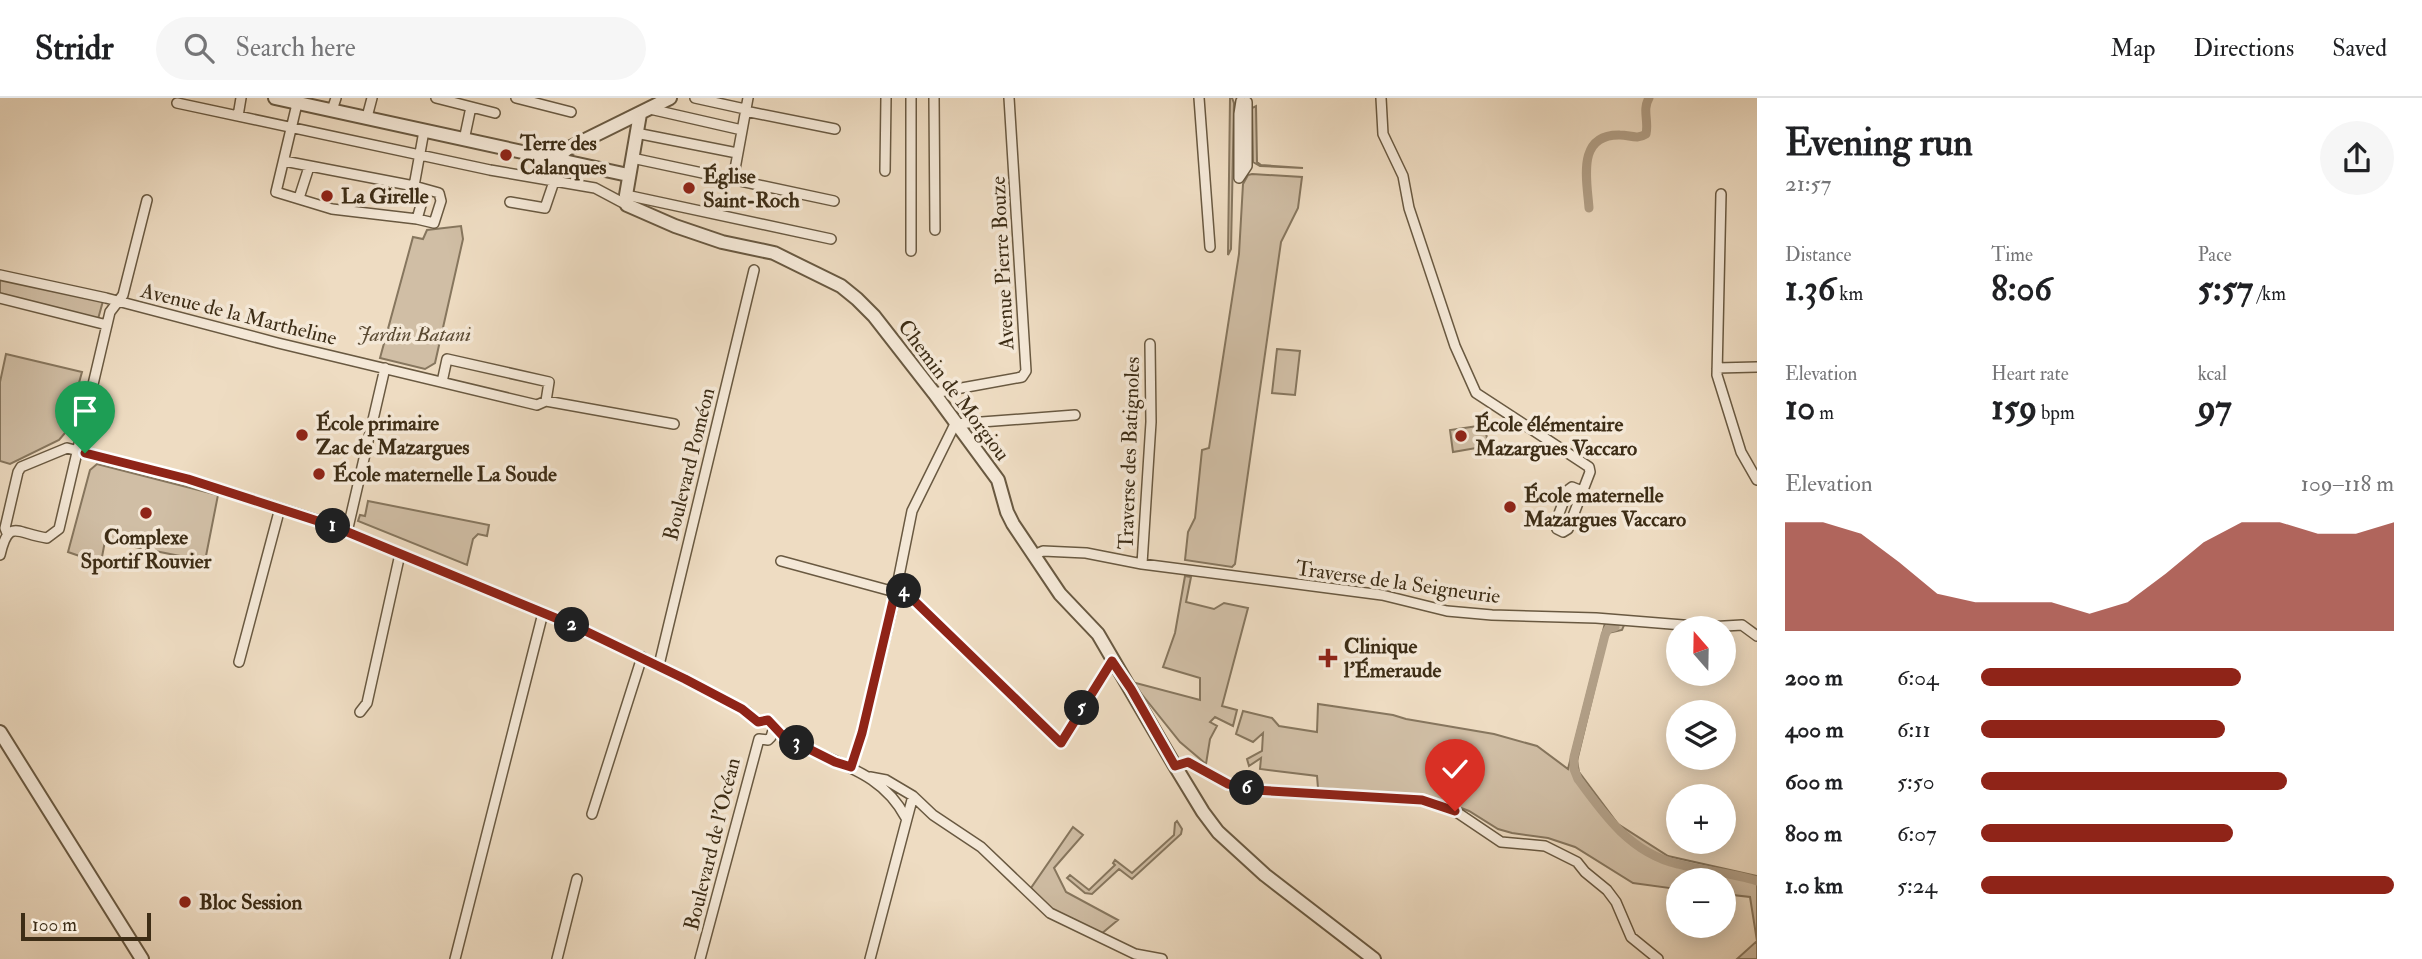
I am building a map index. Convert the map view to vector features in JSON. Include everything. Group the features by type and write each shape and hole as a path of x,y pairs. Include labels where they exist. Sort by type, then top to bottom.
{"street":[{"path":"237,116 241,98"},
{"path":"275,98 334,104 367,117 424,131 628,176"},
{"path":"367,117 372,98"},
{"path":"436,98 495,113"},
{"path":"516,98 571,111"},
{"path":"695,98 835,130"},
{"path":"733,180 748,98"},
{"path":"885,171 886,98"},
{"path":"911,98 911,251"},
{"path":"934,98 935,229"},
{"name":"Avenue Pierre Bouze","path":"934,393 1022,377 1026,371 1009,98"},
{"path":"1199,98 1210,247"},
{"path":"1381,98 1383,134 1403,176 1409,208 1454,346 1476,393 1587,465 1590,472 1568,529 1563,532 1557,529 1555,524 1568,490 1572,487 1582,491"},
{"path":"510,202 545,208 556,180 558,161 567,149 667,99"},
{"path":"284,161 439,193 441,201 434,223 332,209 276,192 296,108 294,100"},
{"path":"1245,100 1247,166 1239,178 1239,114 1245,100"},
{"name":"Chemin de Morgiou","path":"177,103 490,170 595,188 626,200 675,226 722,242 774,253 841,286 874,316 998,481 1010,518 1060,594 1098,634 1203,812 1237,852 1374,959"},
{"path":"464,140 471,107"},
{"path":"645,111 741,131"},
{"path":"645,111 636,133 626,200 831,239"},
{"path":"414,186 424,131"},
{"path":"636,133 737,153"},
{"path":"632,158 834,201"},
{"path":"299,198 309,167"},
{"path":"417,219 425,191"},
{"path":"1721,194 1717,375 1741,452 1757,480"},
{"path":"7,533 16,531 47,538 59,529 110,312 123,295 147,200"},
{"name":"Boulevard Poméon","path":"659,665 754,270"},
{"name":"Avenue de la Martheline","path":"0,275 537,405 546,401 674,424"},
{"path":"0,298 107,325"},
{"name":"Traverse des Batignoles","path":"1142,564 1151,422 1150,344"},
{"path":"442,382 447,359 549,382 546,401"},
{"path":"1717,368 1757,367"},
{"path":"347,532 385,368"},
{"path":"851,767 862,733 912,511 955,424 1075,415"},
{"path":"0,555 21,467 67,448 188,479 347,532 642,657 742,709 758,722"},
{"path":"239,662 280,508"},
{"name":"Traverse de la Seigneurie","path":"1034,555 1043,551 1060,550 1086,552 1142,564 1382,595 1447,611 1603,618 1708,627 1742,625 1757,636"},
{"path":"360,712 367,703 400,554"},
{"path":"781,561 896,588 1061,743 1112,661"},
{"path":"455,959 543,613"},
{"path":"592,814 642,657"},
{"path":"758,722 768,720 773,732 870,777 886,780 913,796 928,810 981,847 1050,913 1135,954 1162,959"},
{"path":"758,722 754,730 759,739 768,740 773,732"},
{"path":"0,733 141,958"},
{"name":"Boulevard de l'Océan","path":"700,959 759,739"},
{"path":"1175,766 1188,762 1228,784 1255,790 1384,796 1440,804 1462,815 1501,842 1545,846 1577,862 1616,902 1631,937 1658,959"},
{"path":"870,777 900,807 906,818"},
{"path":"870,959 913,796"},
{"path":"557,959 577,879"}],"green space":[{"path":"1230,98 1234,103 1231,249 1228,255"},
{"path":"1256,106 1257,162 1261,165 1303,168 1260,166 1253,162 1252,108"},
{"path":"1248,175 1302,177 1298,208 1281,242 1235,564 1232,567 1185,560 1188,532 1195,518 1202,450 1209,448 1239,254 1243,184"},
{"name":"Jardin Batani","path":"461,226 463,239 435,363 425,369 380,358 413,237 423,239 427,230"},
{"path":"0,278 103,301 98,319 0,294"},
{"path":"1277,349 1300,351 1295,395 1272,393"},
{"path":"6,354 82,372 65,433 59,440 10,464 0,461 0,382"},
{"path":"1485,425 1488,446 1453,452 1450,430"},
{"name":"Complexe Sportif Rouvier","path":"97,464 218,495 205,561 105,541 102,557 91,560 68,552 90,470"},
{"path":"368,501 489,525 487,536 478,534 473,539 467,565 358,521 360,515 365,516"},
{"path":"1185,576 1191,577 1186,602 1214,609 1224,603 1248,608 1222,706 1237,710 1233,726 1215,717 1210,722 1217,726 1210,739 1206,764 1180,742 1132,682 1200,700 1200,678 1163,667 1175,633"},
{"path":"1605,623 1625,623 1622,630 1608,633 1577,761 1579,772 1618,824 1668,856 1721,868 1666,868 1666,887 1633,883 1575,847 1548,838 1498,829 1469,811 1440,800 1404,794 1318,788 1317,776 1260,769 1261,758 1249,766 1247,759 1262,751 1263,733 1253,742 1236,734 1243,711 1272,718 1279,726 1317,732 1318,704 1494,734 1537,746 1568,769"},
{"path":"1177,821 1182,829 1181,834 1132,879 1119,869 1092,894 1085,893 1067,878 1070,875 1089,890 1115,865 1115,860 1132,873 1174,835"},
{"path":"1073,827 1083,835 1054,868 1066,892 1118,920 1101,934 1052,910 1031,888"},
{"path":"1736,871 1757,876 1757,941 1750,897 1736,895"},
{"path":"1757,941 1757,959 1737,959"}],"waterway":[{"path":"1589,208 1586,172 1590,150 1596,142 1606,137 1636,137 1646,134 1646,107 1649,98"},
{"path":"1615,627 1608,629 1605,635 1574,757 1574,769 1578,779 1620,831 1646,851 1678,864 1757,881"}],"place":[{"name":"Terre des Calanques","path":"506,155"},
{"name":"Église Saint-Roch","path":"689,188"},
{"name":"La Girelle","path":"327,196"},
{"name":"École primaire Zac de Mazargues","path":"302,435"},
{"name":"École élémentaire Mazargues Vaccaro","path":"1461,436"},
{"name":"École maternelle La Soude","path":"319,474"},
{"name":"École maternelle Mazargues Vaccaro","path":"1510,507"},
{"name":"Complexe Sportif Rouvier","path":"146,513"},
{"name":"Clinique l'Émeraude","path":"1328,658"},
{"name":"Bloc Session","path":"185,902"}],"route":[{"path":"85,453 188,479 327,523 575,626 642,657 742,709 758,722 768,720 783,736 851,767 862,733 897,584 1061,743 1112,661 1175,766 1188,762 1228,784 1255,790 1384,796 1422,800 1455,811"}]}
